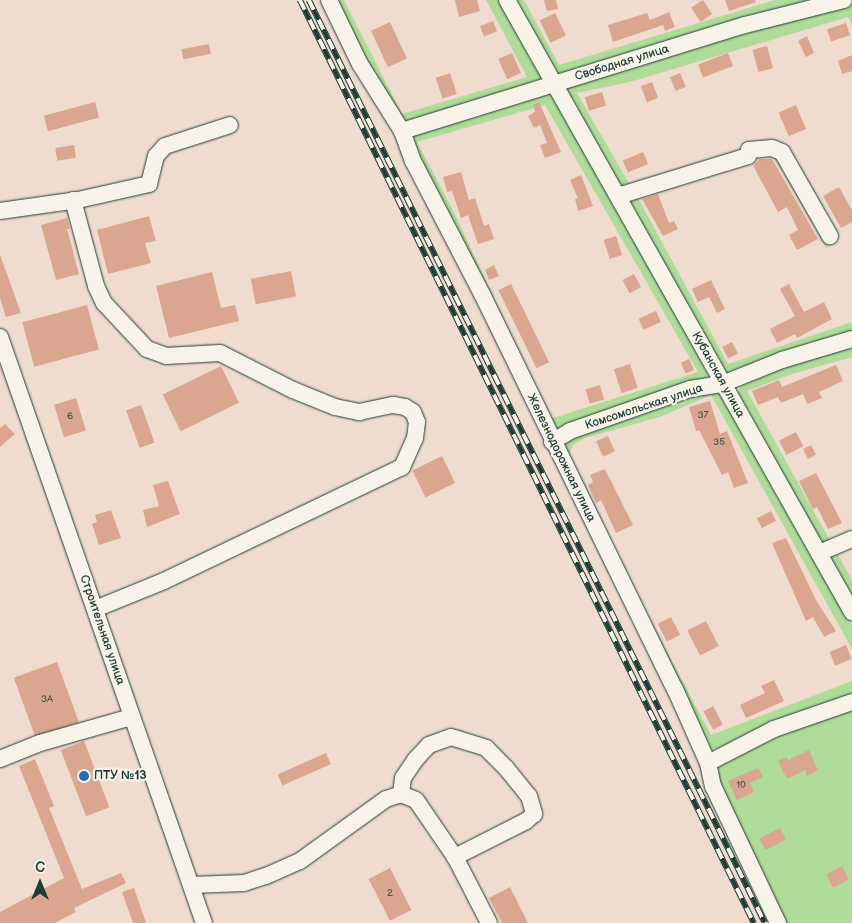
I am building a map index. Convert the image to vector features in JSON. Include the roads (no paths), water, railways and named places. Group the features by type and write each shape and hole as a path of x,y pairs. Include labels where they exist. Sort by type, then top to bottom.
{"street":[{"name":"Железнодорожная улица","path":"329,0 360,64 402,131 413,161 482,294 708,763 713,786 778,923"},
{"name":"Кубанская улица","path":"506,0 852,612"},
{"name":"Свободная улица","path":"402,131 745,25 844,0"},
{"path":"0,211 74,200 149,184 156,156 165,146 230,125"},
{"path":"618,196 748,156 749,150 772,148 782,152 830,236"},
{"path":"74,200 96,286 104,303 147,349 166,356 220,353 293,390 335,407 359,412 393,406 404,407 413,412 418,422 416,438 402,467 164,581 96,609"},
{"name":"Строительная улица","path":"0,337 204,923"},
{"name":"Комсомольская улица","path":"552,442 570,431 681,393 722,384 782,360 852,339"},
{"path":"819,553 852,539"},
{"path":"708,763 774,729 852,702"},
{"path":"0,759 40,743 131,717"},
{"path":"401,794 403,778 420,755 429,745 451,737 486,748 506,768 529,796 534,814 526,821 455,857"},
{"path":"191,885 244,883 266,876 300,861 386,799 401,794 416,800 455,857 489,923"}],"railway":[{"path":"300,0 754,923"},
{"path":"309,0 765,923"}],"place":[{"name":"ПТУ №13","path":"84,776"}]}
